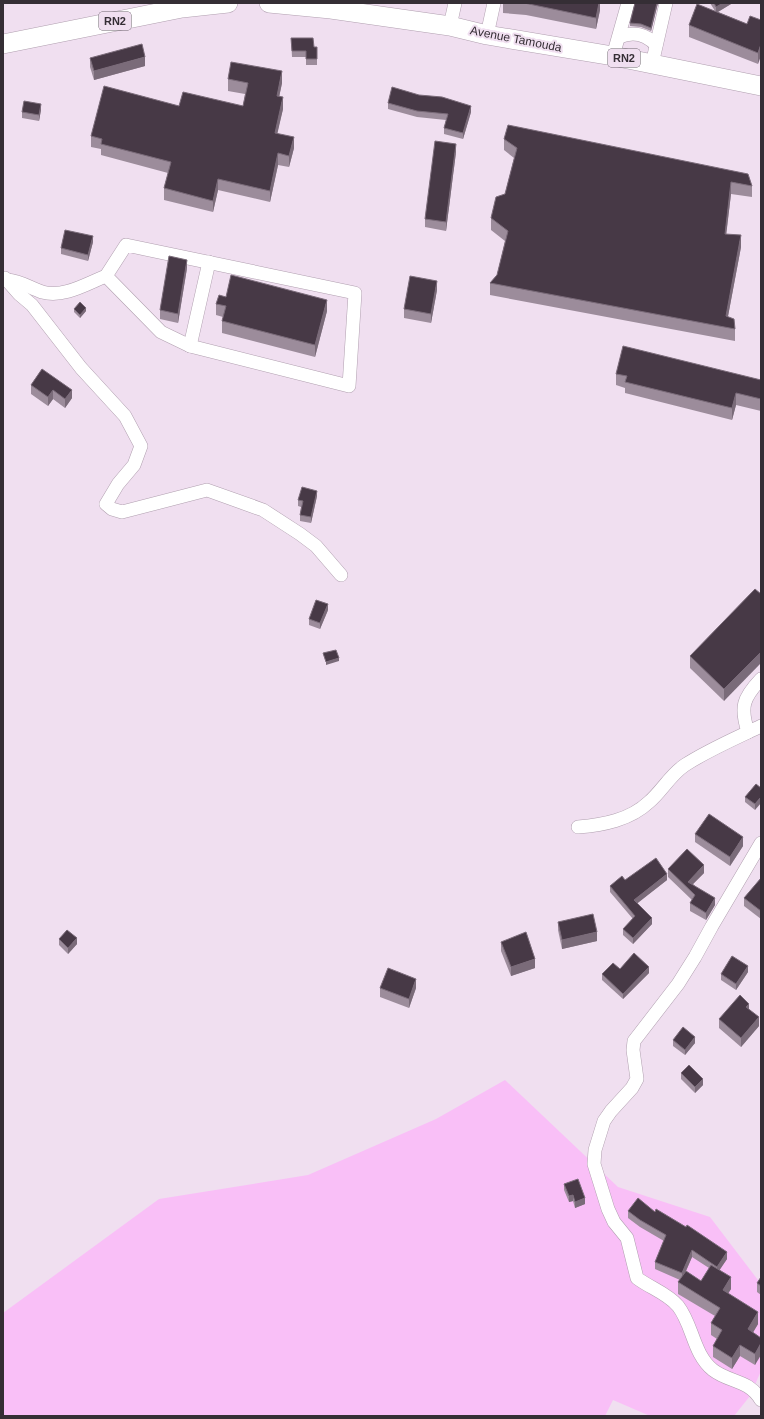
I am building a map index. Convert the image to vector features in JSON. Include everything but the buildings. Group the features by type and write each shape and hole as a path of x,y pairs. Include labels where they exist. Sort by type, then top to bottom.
{"highway":[{"name":"RN2","path":"3,44 182,8 228,3"},
{"name":"Avenue Tamouda","path":"269,3 331,9 450,26 487,35 613,56 761,86"}],"street":[{"path":"450,26 455,3"},
{"path":"487,35 494,3"},
{"path":"613,56 629,6"},
{"path":"652,64 662,11"},
{"path":"619,37 630,34 642,35 656,45"},
{"path":"5,277 54,295 106,276 126,245 355,293 349,386 190,346 160,332 106,276"},
{"path":"190,346 210,262"},
{"path":"5,277 19,294 32,305 81,368 126,416 142,446 134,465 118,484 106,504 112,509 122,512 207,490 262,510 300,534 316,546 341,575"},
{"path":"748,732 743,716 743,703 752,688 761,679"},
{"path":"578,827 613,821 636,811 649,802 673,774 686,764 761,726"},
{"path":"761,843 692,963 678,984 634,1041 633,1050 637,1079 632,1088 604,1121 595,1150 594,1164 608,1209 614,1222 626,1238 637,1278 660,1291 678,1306 699,1352 712,1369 720,1375 744,1383 756,1392 761,1400"}],"shaded area":[{"path":"505,1080 618,1187 710,1217 761,1284 761,1371 750,1396 734,1416 650,1416 613,1400 605,1416 3,1416 3,1313 159,1199 308,1175 436,1119"}]}
